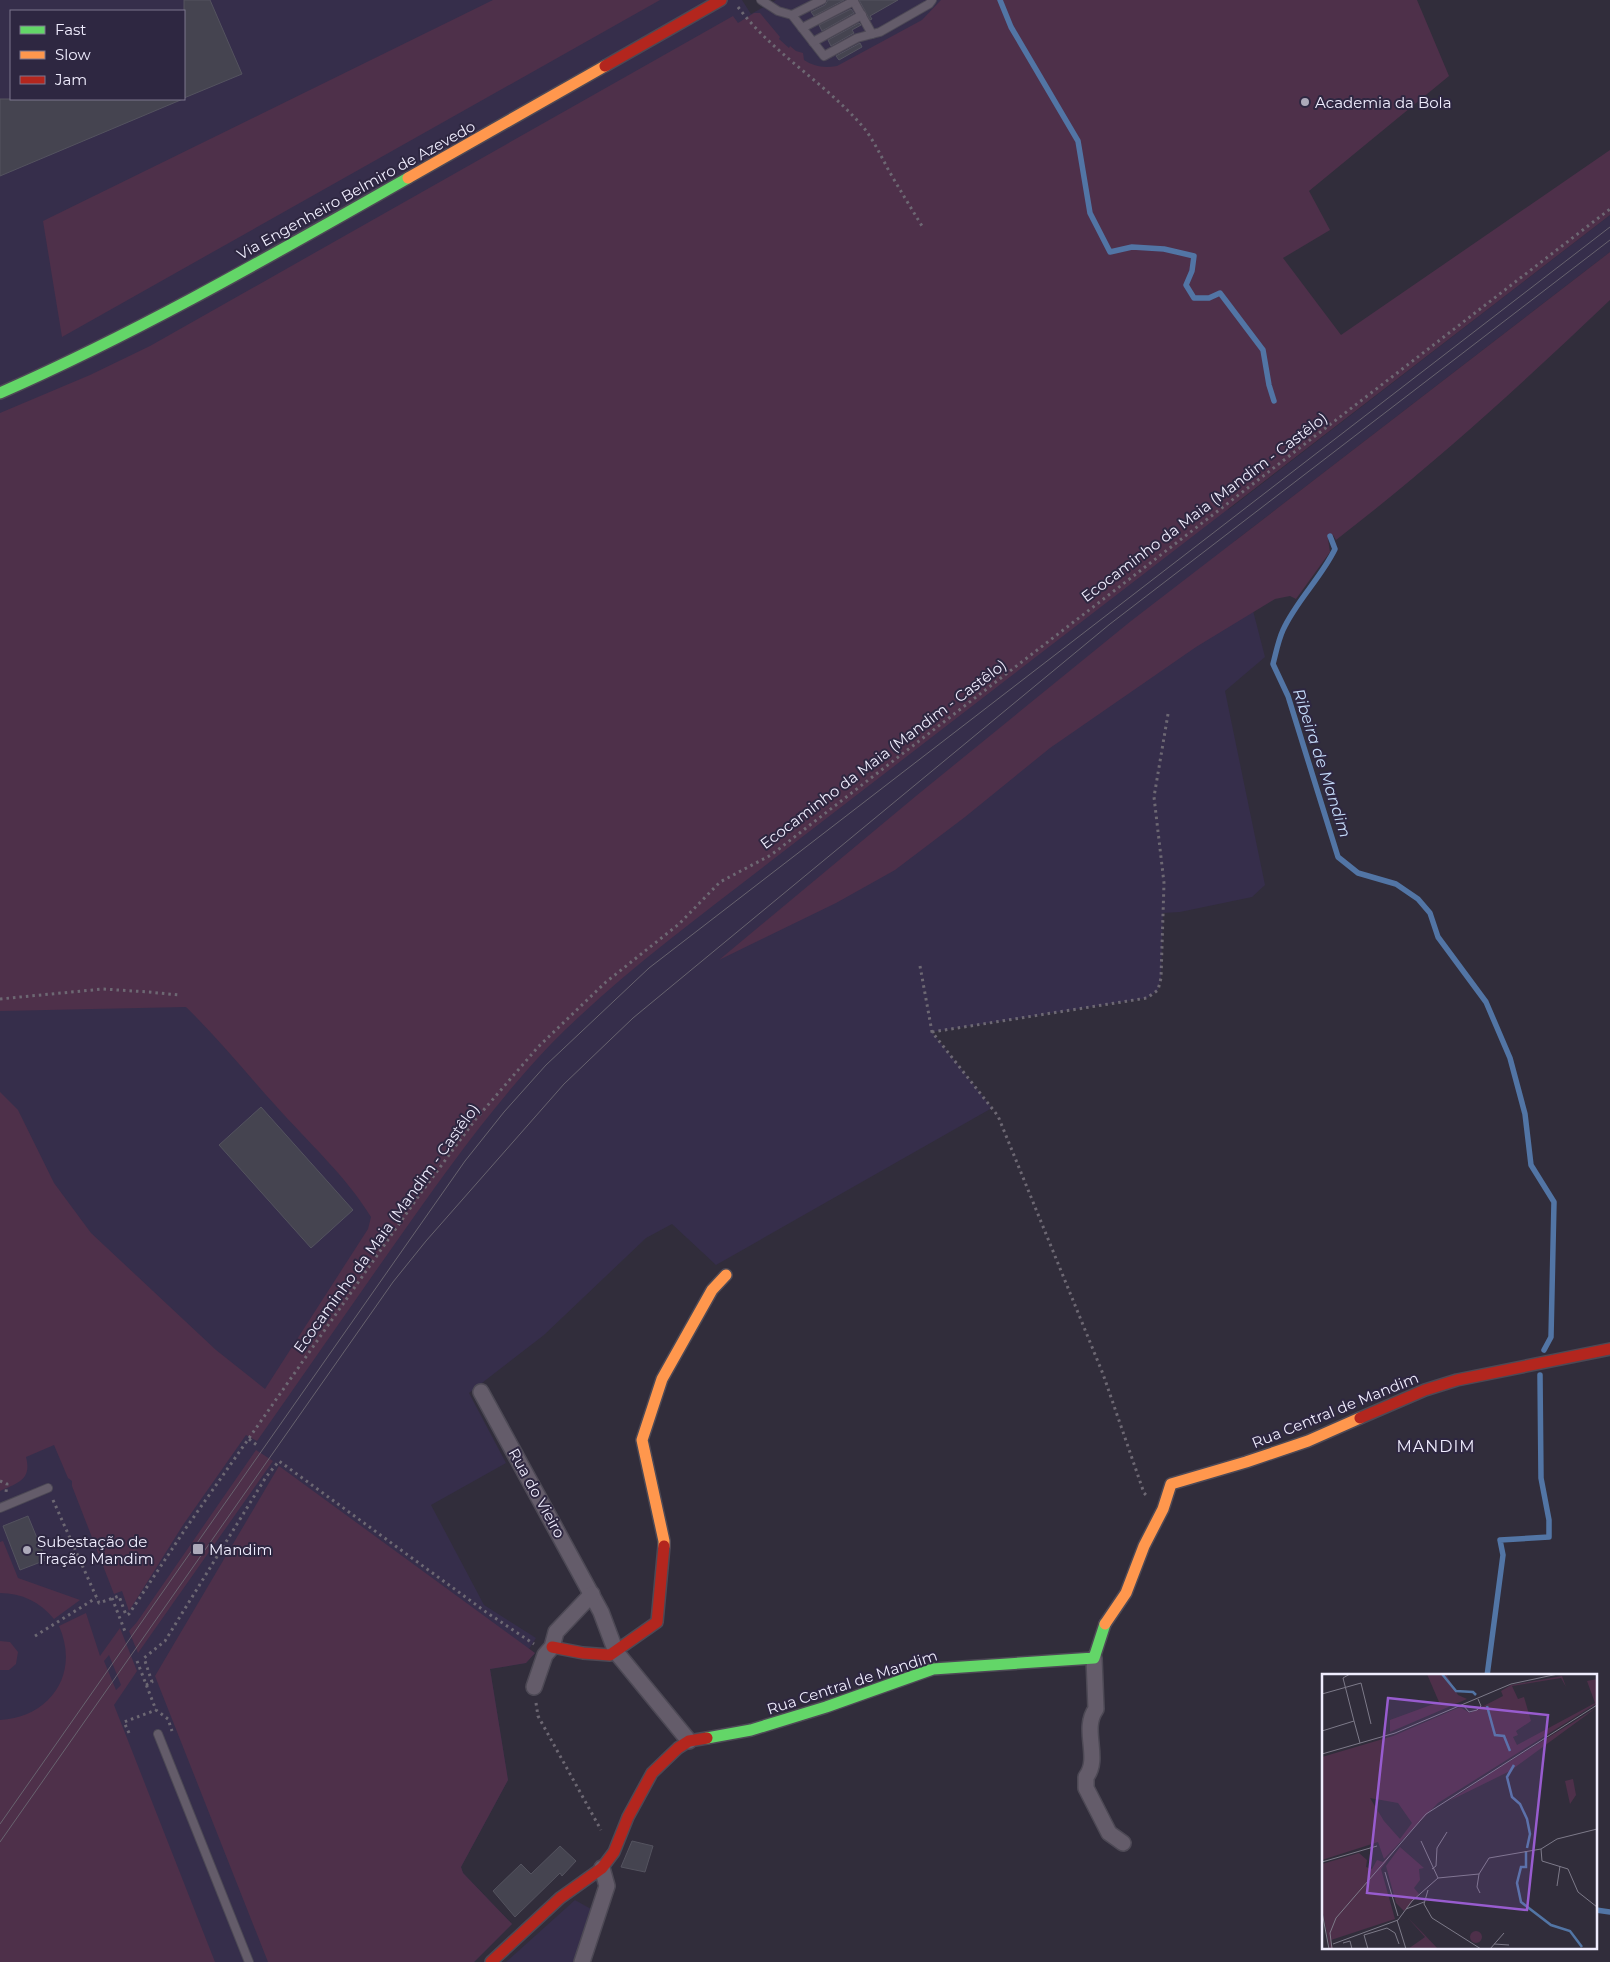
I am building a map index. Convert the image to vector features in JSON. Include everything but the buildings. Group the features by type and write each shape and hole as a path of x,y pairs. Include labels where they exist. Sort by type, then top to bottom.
{"street":[{"name":"Via Engenheiro Belmiro de Azevedo","path":"0,393 74,361 140,328 406,180 721,0"},
{"path":"552,1647 610,1656 657,1622 664,1541 642,1440 662,1379 712,1290 726,1274"},
{"name":"Rua Central de Mandim","path":"491,1962 560,1898 602,1868 614,1852 628,1817 652,1773 678,1748 689,1741 751,1730 826,1707 933,1669 1094,1658 1105,1624 1126,1593 1144,1546 1163,1510 1171,1484 1308,1441 1425,1390 1456,1380 1610,1349"},
{"name":"Rua do Vieiro","path":"481,1392 592,1594 616,1652 689,1741"},
{"path":"534,1687 545,1655 552,1647 556,1632 592,1594"},
{"path":"1094,1658 1096,1709 1091,1716 1089,1732 1091,1757 1090,1771 1086,1777 1086,1788 1109,1833 1123,1843"},
{"path":"582,1962 607,1886 602,1868"}],"lane":[{"path":"761,0 778,11 792,15 824,56 857,38 899,23 921,4 932,0"},
{"path":"792,15 822,0"},
{"path":"802,28 853,0 872,34"},
{"path":"813,42 862,15"},
{"path":"0,1508 48,1488"},
{"path":"158,1734 248,1962"}],"path":[{"path":"732,0 751,25 817,82 864,128 922,226"},
{"name":"Ecocaminho da Maia (Mandim - Castêlo)","path":"112,1598 119,1596 126,1615 129,1614 249,1438 418,1197 475,1120 538,1047 606,982 679,924 720,882 771,855 1610,209"},
{"path":"932,1032 1147,998 1158,990 1161,978 1164,883 1154,796 1168,714"},
{"path":"920,966 932,1032 998,1116 1103,1374 1144,1493 1163,1510"},
{"path":"0,999 102,989 179,996"},
{"path":"249,1438 258,1446"},
{"path":"146,1685 152,1682 144,1658 165,1641 277,1460 532,1644 552,1647"},
{"path":"0,1481 7,1484 6,1492"},
{"path":"52,1498 96,1598 99,1603 112,1598 126,1634"},
{"path":"36,1636 96,1598"},
{"path":"137,1661 156,1710 168,1719"},
{"path":"534,1687 538,1716 614,1852"},
{"path":"129,1733 124,1722 156,1710"}],"shaded area":[{"path":"0,0 742,0 751,14 776,0 956,0 1228,510 1610,215 1610,252 1235,541 1265,657 1225,691 1265,885 1252,897 1180,912 1163,913 1161,978 1158,990 1147,998 932,1032 992,1108 716,1265 672,1224 646,1238 544,1335 469,1393 506,1463 431,1505 484,1605 536,1638 529,1649 535,1653 526,1663 490,1669 508,1780 461,1867 463,1873 512,1924 474,1962 0,1962"},
{"path":"493,0 660,0 62,337 43,221"},
{"path":"941,0 1417,0 1449,76 1309,191 1330,230 1283,258 1341,335 1610,150 1610,215 686,926 577,1019 551,1044 508,1092 450,1167 257,1441 246,1435 183,1525 129,1611 122,1591 114,1594 72,1486 72,1481 68,1478 54,1445 26,1457 27,1471 22,1480 0,1491 0,1092 18,1110 54,1183 91,1233 216,1350 265,1389 368,1229 371,1217 338,1173 186,1007 0,1011 0,413 90,375 150,346 733,16 738,23 754,13 760,13 780,37 779,39 789,48 790,46 796,51 803,53 804,60 816,66 832,67 922,20"},
{"path":"1610,252 1610,300 1544,363 1442,454 1336,540 1333,535 1328,539 1330,552 1296,599 1290,596 1275,599 1196,647 1050,748 965,817 895,870 836,903 719,960 1131,621"},
{"path":"256,1450 273,1461 138,1653 129,1631"},
{"path":"279,1466 535,1653 526,1663 490,1669 508,1780 461,1867 463,1873 512,1924 474,1962 268,1962 155,1676"},
{"path":"3,1541 18,1578 80,1600 54,1619 37,1603 16,1595 0,1593 0,1542"},
{"path":"86,1613 100,1656 120,1628 137,1671 114,1705 215,1962 0,1962 0,1720 18,1717 34,1711 47,1701 56,1690 63,1676 66,1660 65,1643 59,1626","holes":["109,1655 121,1685 116,1690 104,1661"]},
{"path":"0,1641 10,1642 18,1652 16,1664 9,1670 0,1670"},
{"path":"575,1900 591,1909 576,1962 506,1962"}],"waterway":[{"name":"Ribeira de Mandim","path":"1000,0 1011,27 1078,141 1090,213 1110,252 1132,247 1164,249 1194,256 1192,271 1186,285 1194,298 1209,298 1220,293 1263,350 1269,385 1274,401"},
{"name":"Ribeira de Mandim","path":"1330,536 1335,549 1323,570 1288,619 1280,638 1273,664 1288,696 1338,857 1358,873 1396,884 1418,899 1430,913 1438,937 1486,1002 1510,1058 1525,1114 1531,1165 1554,1202 1551,1337 1544,1350"},
{"name":"Ribeira de Mandim","path":"1487,1674 1503,1555 1500,1540 1549,1537 1549,1520 1541,1478 1540,1375"},
{"name":"Ribeira de Mandim","path":"1598,1910 1610,1912"}],"tram line":[{"path":"0,1824 465,1161 504,1112 546,1065 649,968 1610,227"},
{"path":"0,1842 393,1282 426,1241 564,1084 633,1018 1110,624 1610,240"}],"traffic: fast":[{"path":"0,393 156,318 408,178"},
{"path":"707,1738 751,1730 826,1707 933,1669 1094,1658 1105,1624"}],"traffic: slow":[{"path":"408,178 605,66"},
{"path":"664,1546 642,1440 662,1379 712,1290 726,1275"},
{"path":"1105,1624 1126,1593 1144,1546 1163,1509 1171,1484 1308,1441 1360,1418"}],"traffic: jam":[{"path":"605,66 721,0"},
{"path":"1360,1418 1425,1390 1457,1380 1610,1349"},
{"path":"552,1647 583,1653 610,1655 657,1622 664,1546"},
{"path":"491,1962 560,1898 602,1868 614,1852 628,1817 652,1773 678,1748 689,1741 707,1738"}],"place":[{"name":"Academia da Bola","path":"1305,102"},
{"name":"Mandim","path":"198,1549"},
{"name":"Subestação de Tração Mandim","path":"27,1550"}],"district":[{"name":"MANDIM","path":"1436,1446"}]}
